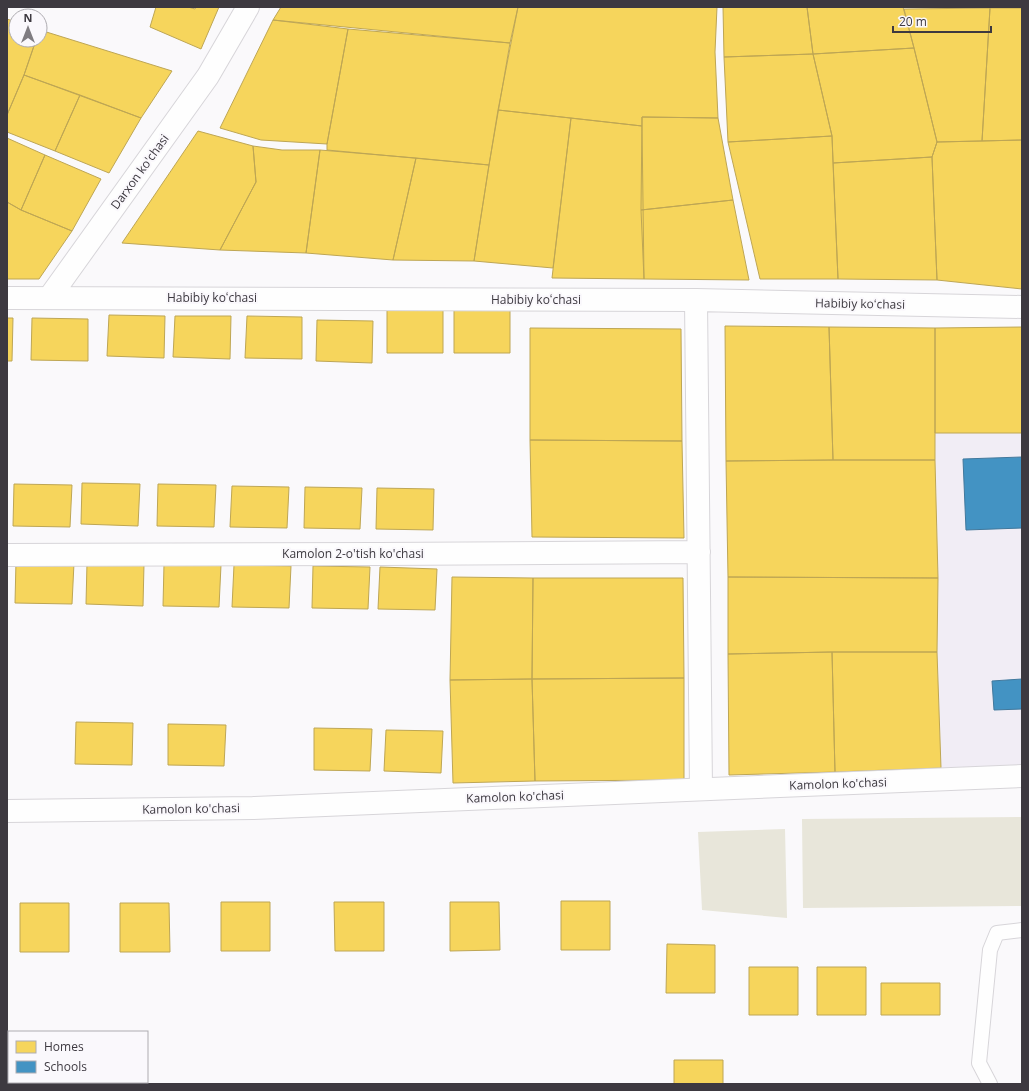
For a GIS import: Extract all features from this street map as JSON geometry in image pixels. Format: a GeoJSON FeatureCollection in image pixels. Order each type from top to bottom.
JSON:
{"type":"FeatureCollection","features":[{"type":"Feature","properties":{"kind":"street","name":"Darxon ko'chasi"},"geometry":{"type":"LineString","coordinates":[[50,298],[208,76],[248,7]]}},
{"type":"Feature","properties":{"kind":"street"},"geometry":{"type":"LineString","coordinates":[[7,298],[50,298]]}},
{"type":"Feature","properties":{"kind":"street","name":"Habibiy koʻchasi"},"geometry":{"type":"LineString","coordinates":[[50,298],[696,300],[1022,306]]}},
{"type":"Feature","properties":{"kind":"street"},"geometry":{"type":"LineString","coordinates":[[696,300],[701,789]]}},
{"type":"Feature","properties":{"kind":"street","name":"Kamolon 2-o'tish ko'chasi"},"geometry":{"type":"LineString","coordinates":[[7,555],[698,552]]}},
{"type":"Feature","properties":{"kind":"street","name":"Kamolon ko'chasi"},"geometry":{"type":"LineString","coordinates":[[7,811],[253,808],[1022,776]]}},
{"type":"Feature","properties":{"kind":"lane"},"geometry":{"type":"LineString","coordinates":[[990,1084],[978,1063],[990,950],[997,933],[1022,930]]}},
{"type":"Feature","properties":{"kind":"shaded area"},"geometry":{"type":"Polygon","coordinates":[[[935,433],[1022,433],[1022,767],[941,768],[937,652],[938,578],[935,433]]]}},
{"type":"Feature","properties":{"kind":"shaded area"},"geometry":{"type":"Polygon","coordinates":[[[1022,817],[1022,906],[803,908],[802,819],[1022,817]]]}},
{"type":"Feature","properties":{"kind":"shaded area"},"geometry":{"type":"Polygon","coordinates":[[[785,829],[787,918],[702,910],[698,832],[785,829]]]}},
{"type":"Feature","properties":{"kind":"building: Homes"},"geometry":{"type":"Polygon","coordinates":[[[156,7],[188,7],[195,9],[196,7],[219,7],[201,49],[150,27],[156,7]]]}},
{"type":"Feature","properties":{"kind":"building: Homes"},"geometry":{"type":"Polygon","coordinates":[[[281,7],[518,7],[510,43],[273,20],[281,7]]]}},
{"type":"Feature","properties":{"kind":"building: Homes"},"geometry":{"type":"Polygon","coordinates":[[[518,7],[717,7],[715,52],[718,118],[642,117],[642,126],[498,110],[518,7]]]}},
{"type":"Feature","properties":{"kind":"building: Homes"},"geometry":{"type":"Polygon","coordinates":[[[723,7],[807,7],[813,54],[724,57],[723,7]]]}},
{"type":"Feature","properties":{"kind":"building: Homes"},"geometry":{"type":"Polygon","coordinates":[[[807,7],[903,7],[914,48],[813,54],[807,7]]]}},
{"type":"Feature","properties":{"kind":"building: Homes"},"geometry":{"type":"Polygon","coordinates":[[[990,8],[1022,8],[1022,140],[982,141],[990,8]]]}},
{"type":"Feature","properties":{"kind":"building: Homes"},"geometry":{"type":"Polygon","coordinates":[[[990,8],[982,141],[937,142],[904,9],[990,8]]]}},
{"type":"Feature","properties":{"kind":"building: Homes"},"geometry":{"type":"Polygon","coordinates":[[[7,19],[8,48],[33,48],[24,75],[7,115],[7,19]]]}},
{"type":"Feature","properties":{"kind":"building: Homes"},"geometry":{"type":"Polygon","coordinates":[[[273,20],[348,29],[327,144],[261,140],[220,128],[273,20]]]}},
{"type":"Feature","properties":{"kind":"building: Homes"},"geometry":{"type":"Polygon","coordinates":[[[348,29],[510,43],[489,165],[327,150],[348,29]]]}},
{"type":"Feature","properties":{"kind":"building: Homes"},"geometry":{"type":"Polygon","coordinates":[[[48,32],[172,71],[141,118],[24,75],[33,48],[48,48],[48,32]]]}},
{"type":"Feature","properties":{"kind":"building: Homes"},"geometry":{"type":"Polygon","coordinates":[[[914,48],[937,142],[932,157],[833,163],[832,136],[813,54],[914,48]]]}},
{"type":"Feature","properties":{"kind":"building: Homes"},"geometry":{"type":"Polygon","coordinates":[[[813,54],[832,136],[728,142],[724,57],[813,54]]]}},
{"type":"Feature","properties":{"kind":"building: Homes"},"geometry":{"type":"Polygon","coordinates":[[[24,75],[80,95],[55,151],[7,132],[7,115],[24,75]]]}},
{"type":"Feature","properties":{"kind":"building: Homes"},"geometry":{"type":"Polygon","coordinates":[[[80,95],[141,118],[109,173],[55,151],[80,95]]]}},
{"type":"Feature","properties":{"kind":"building: Homes"},"geometry":{"type":"Polygon","coordinates":[[[498,110],[571,118],[553,268],[474,261],[498,110]]]}},
{"type":"Feature","properties":{"kind":"building: Homes"},"geometry":{"type":"Polygon","coordinates":[[[642,117],[718,118],[733,200],[641,210],[642,117]]]}},
{"type":"Feature","properties":{"kind":"building: Homes"},"geometry":{"type":"Polygon","coordinates":[[[571,118],[642,126],[644,279],[552,278],[571,118]]]}},
{"type":"Feature","properties":{"kind":"building: Homes"},"geometry":{"type":"Polygon","coordinates":[[[198,131],[253,146],[256,182],[220,250],[122,243],[198,131]]]}},
{"type":"Feature","properties":{"kind":"building: Homes"},"geometry":{"type":"Polygon","coordinates":[[[832,136],[838,279],[760,279],[728,142],[832,136]]]}},
{"type":"Feature","properties":{"kind":"building: Homes"},"geometry":{"type":"Polygon","coordinates":[[[7,138],[45,155],[21,210],[7,202],[7,138]]]}},
{"type":"Feature","properties":{"kind":"building: Homes"},"geometry":{"type":"Polygon","coordinates":[[[1022,140],[1022,289],[937,280],[932,157],[937,142],[1022,140]]]}},
{"type":"Feature","properties":{"kind":"building: Homes"},"geometry":{"type":"Polygon","coordinates":[[[253,146],[282,150],[320,150],[306,253],[220,250],[256,182],[253,146]]]}},
{"type":"Feature","properties":{"kind":"building: Homes"},"geometry":{"type":"Polygon","coordinates":[[[320,150],[416,158],[393,260],[306,253],[320,150]]]}},
{"type":"Feature","properties":{"kind":"building: Homes"},"geometry":{"type":"Polygon","coordinates":[[[45,155],[101,179],[72,231],[21,210],[45,155]]]}},
{"type":"Feature","properties":{"kind":"building: Homes"},"geometry":{"type":"Polygon","coordinates":[[[932,157],[937,280],[838,279],[833,163],[932,157]]]}},
{"type":"Feature","properties":{"kind":"building: Homes"},"geometry":{"type":"Polygon","coordinates":[[[416,158],[489,165],[474,261],[393,260],[416,158]]]}},
{"type":"Feature","properties":{"kind":"building: Homes"},"geometry":{"type":"Polygon","coordinates":[[[733,200],[749,280],[644,279],[641,210],[733,200]]]}},
{"type":"Feature","properties":{"kind":"building: Homes"},"geometry":{"type":"Polygon","coordinates":[[[7,202],[21,210],[72,231],[39,279],[7,279],[7,202]]]}},
{"type":"Feature","properties":{"kind":"building: Homes"},"geometry":{"type":"Polygon","coordinates":[[[387,310],[443,310],[443,353],[387,353],[387,310]]]}},
{"type":"Feature","properties":{"kind":"building: Homes"},"geometry":{"type":"Polygon","coordinates":[[[454,310],[510,310],[510,353],[454,353],[454,310]]]}},
{"type":"Feature","properties":{"kind":"building: Homes"},"geometry":{"type":"Polygon","coordinates":[[[109,315],[165,316],[164,358],[107,356],[109,315]]]}},
{"type":"Feature","properties":{"kind":"building: Homes"},"geometry":{"type":"Polygon","coordinates":[[[175,316],[231,316],[230,359],[173,357],[175,316]]]}},
{"type":"Feature","properties":{"kind":"building: Homes"},"geometry":{"type":"Polygon","coordinates":[[[247,316],[302,317],[302,359],[245,358],[247,316]]]}},
{"type":"Feature","properties":{"kind":"building: Homes"},"geometry":{"type":"Polygon","coordinates":[[[7,318],[13,318],[12,361],[7,361],[7,318]]]}},
{"type":"Feature","properties":{"kind":"building: Homes"},"geometry":{"type":"Polygon","coordinates":[[[32,318],[88,319],[88,361],[31,360],[32,318]]]}},
{"type":"Feature","properties":{"kind":"building: Homes"},"geometry":{"type":"Polygon","coordinates":[[[317,320],[373,321],[372,363],[316,361],[317,320]]]}},
{"type":"Feature","properties":{"kind":"building: Homes"},"geometry":{"type":"Polygon","coordinates":[[[725,326],[829,327],[833,460],[726,461],[725,326]]]}},
{"type":"Feature","properties":{"kind":"building: Homes"},"geometry":{"type":"Polygon","coordinates":[[[829,327],[935,328],[935,460],[833,460],[829,327]]]}},
{"type":"Feature","properties":{"kind":"building: Homes"},"geometry":{"type":"Polygon","coordinates":[[[1022,327],[1022,433],[935,433],[935,328],[1022,327]]]}},
{"type":"Feature","properties":{"kind":"building: Homes"},"geometry":{"type":"Polygon","coordinates":[[[530,328],[681,329],[682,441],[530,440],[530,328]]]}},
{"type":"Feature","properties":{"kind":"building: Homes"},"geometry":{"type":"Polygon","coordinates":[[[530,440],[682,441],[684,538],[532,537],[530,440]]]}},
{"type":"Feature","properties":{"kind":"building: Homes"},"geometry":{"type":"Polygon","coordinates":[[[935,460],[938,578],[728,577],[726,461],[935,460]]]}},
{"type":"Feature","properties":{"kind":"building: Homes"},"geometry":{"type":"Polygon","coordinates":[[[82,483],[140,484],[138,526],[81,524],[82,483]]]}},
{"type":"Feature","properties":{"kind":"building: Homes"},"geometry":{"type":"Polygon","coordinates":[[[14,484],[72,485],[70,527],[13,526],[14,484]]]}},
{"type":"Feature","properties":{"kind":"building: Homes"},"geometry":{"type":"Polygon","coordinates":[[[158,484],[216,485],[214,527],[157,526],[158,484]]]}},
{"type":"Feature","properties":{"kind":"building: Homes"},"geometry":{"type":"Polygon","coordinates":[[[232,486],[289,487],[287,528],[230,527],[232,486]]]}},
{"type":"Feature","properties":{"kind":"building: Homes"},"geometry":{"type":"Polygon","coordinates":[[[305,487],[362,488],[360,529],[304,528],[305,487]]]}},
{"type":"Feature","properties":{"kind":"building: Homes"},"geometry":{"type":"Polygon","coordinates":[[[377,488],[434,489],[433,530],[376,529],[377,488]]]}},
{"type":"Feature","properties":{"kind":"building: Homes"},"geometry":{"type":"Polygon","coordinates":[[[16,561],[74,563],[72,604],[15,603],[16,561]]]}},
{"type":"Feature","properties":{"kind":"building: Homes"},"geometry":{"type":"Polygon","coordinates":[[[87,563],[144,564],[143,606],[86,604],[87,563]]]}},
{"type":"Feature","properties":{"kind":"building: Homes"},"geometry":{"type":"Polygon","coordinates":[[[164,564],[221,565],[219,607],[163,606],[164,564]]]}},
{"type":"Feature","properties":{"kind":"building: Homes"},"geometry":{"type":"Polygon","coordinates":[[[234,565],[291,566],[289,608],[232,607],[234,565]]]}},
{"type":"Feature","properties":{"kind":"building: Homes"},"geometry":{"type":"Polygon","coordinates":[[[313,566],[370,567],[368,609],[312,608],[313,566]]]}},
{"type":"Feature","properties":{"kind":"building: Homes"},"geometry":{"type":"Polygon","coordinates":[[[380,567],[437,569],[435,610],[378,609],[380,567]]]}},
{"type":"Feature","properties":{"kind":"building: Homes"},"geometry":{"type":"Polygon","coordinates":[[[452,577],[533,578],[532,679],[450,680],[452,577]]]}},
{"type":"Feature","properties":{"kind":"building: Homes"},"geometry":{"type":"Polygon","coordinates":[[[728,577],[938,578],[937,652],[728,654],[728,577]]]}},
{"type":"Feature","properties":{"kind":"building: Homes"},"geometry":{"type":"Polygon","coordinates":[[[533,578],[683,578],[684,678],[532,679],[533,578]]]}},
{"type":"Feature","properties":{"kind":"building: Homes"},"geometry":{"type":"Polygon","coordinates":[[[832,652],[835,772],[729,775],[728,654],[832,652]]]}},
{"type":"Feature","properties":{"kind":"building: Homes"},"geometry":{"type":"Polygon","coordinates":[[[832,652],[937,652],[941,768],[835,772],[832,652]]]}},
{"type":"Feature","properties":{"kind":"building: Homes"},"geometry":{"type":"Polygon","coordinates":[[[684,678],[684,780],[535,781],[532,679],[684,678]]]}},
{"type":"Feature","properties":{"kind":"building: Homes"},"geometry":{"type":"Polygon","coordinates":[[[532,679],[535,781],[453,783],[450,680],[532,679]]]}},
{"type":"Feature","properties":{"kind":"building: Homes"},"geometry":{"type":"Polygon","coordinates":[[[76,722],[133,723],[132,765],[75,764],[76,722]]]}},
{"type":"Feature","properties":{"kind":"building: Homes"},"geometry":{"type":"Polygon","coordinates":[[[168,724],[226,725],[224,766],[168,765],[168,724]]]}},
{"type":"Feature","properties":{"kind":"building: Homes"},"geometry":{"type":"Polygon","coordinates":[[[314,728],[372,729],[370,771],[314,770],[314,728]]]}},
{"type":"Feature","properties":{"kind":"building: Homes"},"geometry":{"type":"Polygon","coordinates":[[[386,730],[443,731],[441,773],[384,771],[386,730]]]}},
{"type":"Feature","properties":{"kind":"building: Homes"},"geometry":{"type":"Polygon","coordinates":[[[561,901],[610,901],[610,950],[561,950],[561,901]]]}},
{"type":"Feature","properties":{"kind":"building: Homes"},"geometry":{"type":"Polygon","coordinates":[[[221,902],[270,902],[270,951],[221,951],[221,902]]]}},
{"type":"Feature","properties":{"kind":"building: Homes"},"geometry":{"type":"Polygon","coordinates":[[[334,902],[384,902],[384,951],[335,951],[334,902]]]}},
{"type":"Feature","properties":{"kind":"building: Homes"},"geometry":{"type":"Polygon","coordinates":[[[450,902],[499,902],[500,950],[450,951],[450,902]]]}},
{"type":"Feature","properties":{"kind":"building: Homes"},"geometry":{"type":"Polygon","coordinates":[[[20,903],[69,903],[69,952],[20,952],[20,903]]]}},
{"type":"Feature","properties":{"kind":"building: Homes"},"geometry":{"type":"Polygon","coordinates":[[[120,903],[169,903],[170,952],[120,952],[120,903]]]}},
{"type":"Feature","properties":{"kind":"building: Homes"},"geometry":{"type":"Polygon","coordinates":[[[667,944],[715,945],[715,993],[666,993],[667,944]]]}},
{"type":"Feature","properties":{"kind":"building: Homes"},"geometry":{"type":"Polygon","coordinates":[[[749,967],[798,967],[798,1015],[749,1015],[749,967]]]}},
{"type":"Feature","properties":{"kind":"building: Homes"},"geometry":{"type":"Polygon","coordinates":[[[817,967],[866,967],[866,1015],[817,1015],[817,967]]]}},
{"type":"Feature","properties":{"kind":"building: Homes"},"geometry":{"type":"Polygon","coordinates":[[[881,983],[940,983],[940,1015],[881,1015],[881,983]]]}},
{"type":"Feature","properties":{"kind":"building: Homes"},"geometry":{"type":"Polygon","coordinates":[[[674,1060],[723,1060],[723,1084],[674,1084],[674,1060]]]}},
{"type":"Feature","properties":{"kind":"building: Schools"},"geometry":{"type":"Polygon","coordinates":[[[1022,457],[1022,528],[966,530],[963,459],[1022,457]]]}},
{"type":"Feature","properties":{"kind":"building: Schools"},"geometry":{"type":"Polygon","coordinates":[[[1022,679],[1022,709],[994,710],[992,681],[1022,679]]]}}]}
